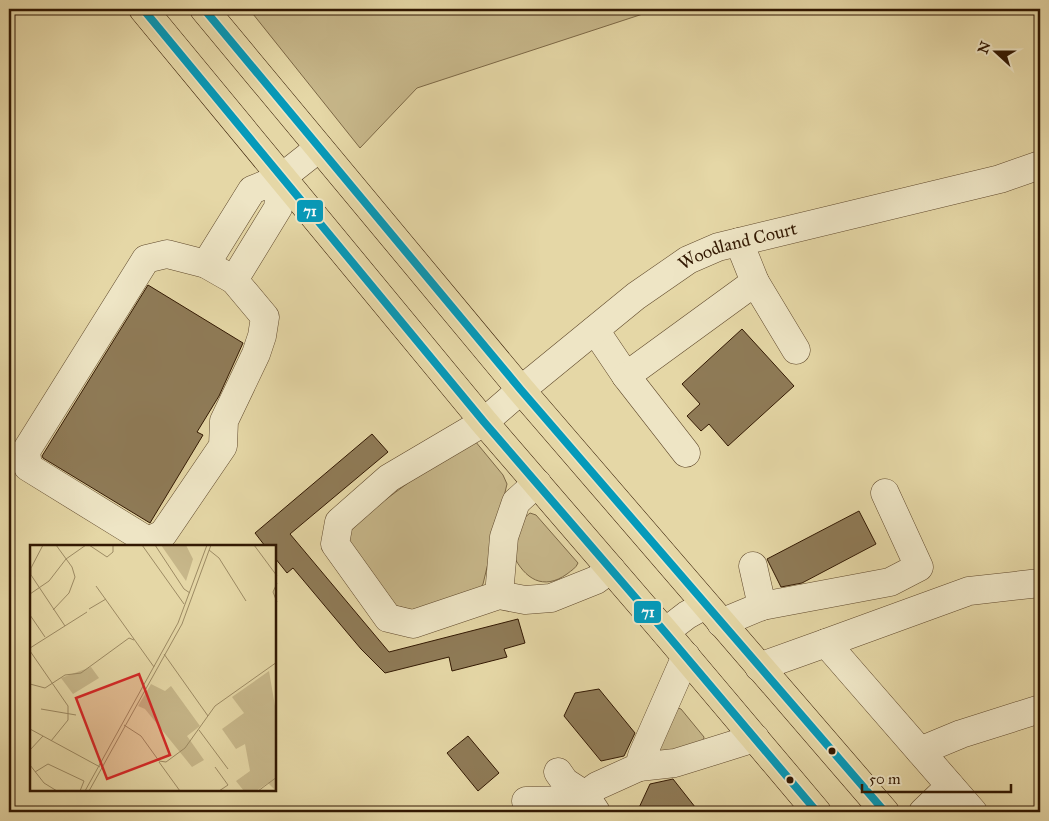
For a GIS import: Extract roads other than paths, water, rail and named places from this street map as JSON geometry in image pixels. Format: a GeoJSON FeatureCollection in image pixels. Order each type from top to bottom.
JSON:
{"type":"FeatureCollection","features":[{"type":"Feature","properties":{"kind":"main road"},"geometry":{"type":"LineString","coordinates":[[143,9],[484,422],[818,812]]}},
{"type":"Feature","properties":{"kind":"main road"},"geometry":{"type":"LineString","coordinates":[[204,9],[521,390],[885,812]]}},
{"type":"Feature","properties":{"kind":"street"},"geometry":{"type":"LineString","coordinates":[[206,264],[252,190],[281,178],[319,148]]}},
{"type":"Feature","properties":{"kind":"street","name":"Woodland Court"},"geometry":{"type":"LineString","coordinates":[[499,595],[413,624],[388,618],[335,544],[339,522],[389,478],[484,422],[636,296],[688,260],[718,246],[1000,179],[1040,165]]}},
{"type":"Feature","properties":{"kind":"street"},"geometry":{"type":"LineString","coordinates":[[234,280],[278,208],[281,178]]}},
{"type":"Feature","properties":{"kind":"street"},"geometry":{"type":"LineString","coordinates":[[739,242],[755,282],[796,350]]}},
{"type":"Feature","properties":{"kind":"street"},"geometry":{"type":"LineString","coordinates":[[167,254],[206,264],[234,280],[265,317],[262,336],[224,421],[222,446],[164,534],[148,541],[28,467],[26,451],[146,259],[167,254]]}},
{"type":"Feature","properties":{"kind":"street"},"geometry":{"type":"LineString","coordinates":[[626,376],[755,282]]}},
{"type":"Feature","properties":{"kind":"street"},"geometry":{"type":"LineString","coordinates":[[595,330],[626,376],[686,453]]}},
{"type":"Feature","properties":{"kind":"street"},"geometry":{"type":"LineString","coordinates":[[537,484],[516,502],[507,528],[499,574],[499,595],[525,600],[550,598],[596,580],[611,570]]}},
{"type":"Feature","properties":{"kind":"street"},"geometry":{"type":"LineString","coordinates":[[665,632],[687,615],[713,614],[890,582],[919,566],[885,494]]}},
{"type":"Feature","properties":{"kind":"street"},"geometry":{"type":"LineString","coordinates":[[753,566],[762,606]]}},
{"type":"Feature","properties":{"kind":"street"},"geometry":{"type":"LineString","coordinates":[[759,667],[969,591],[1040,583]]}},
{"type":"Feature","properties":{"kind":"street"},"geometry":{"type":"LineString","coordinates":[[826,642],[973,812]]}},
{"type":"Feature","properties":{"kind":"street"},"geometry":{"type":"LineString","coordinates":[[639,767],[642,756],[686,656]]}},
{"type":"Feature","properties":{"kind":"street"},"geometry":{"type":"LineString","coordinates":[[920,751],[961,734],[1040,709]]}},
{"type":"Feature","properties":{"kind":"street"},"geometry":{"type":"LineString","coordinates":[[591,804],[596,786],[639,767],[675,763],[755,738]]}},
{"type":"Feature","properties":{"kind":"street"},"geometry":{"type":"LineString","coordinates":[[558,772],[565,782],[591,804]]}},
{"type":"Feature","properties":{"kind":"street"},"geometry":{"type":"LineString","coordinates":[[922,812],[950,786]]}},
{"type":"Feature","properties":{"kind":"street"},"geometry":{"type":"LineString","coordinates":[[526,801],[578,800],[591,804]]}}]}
